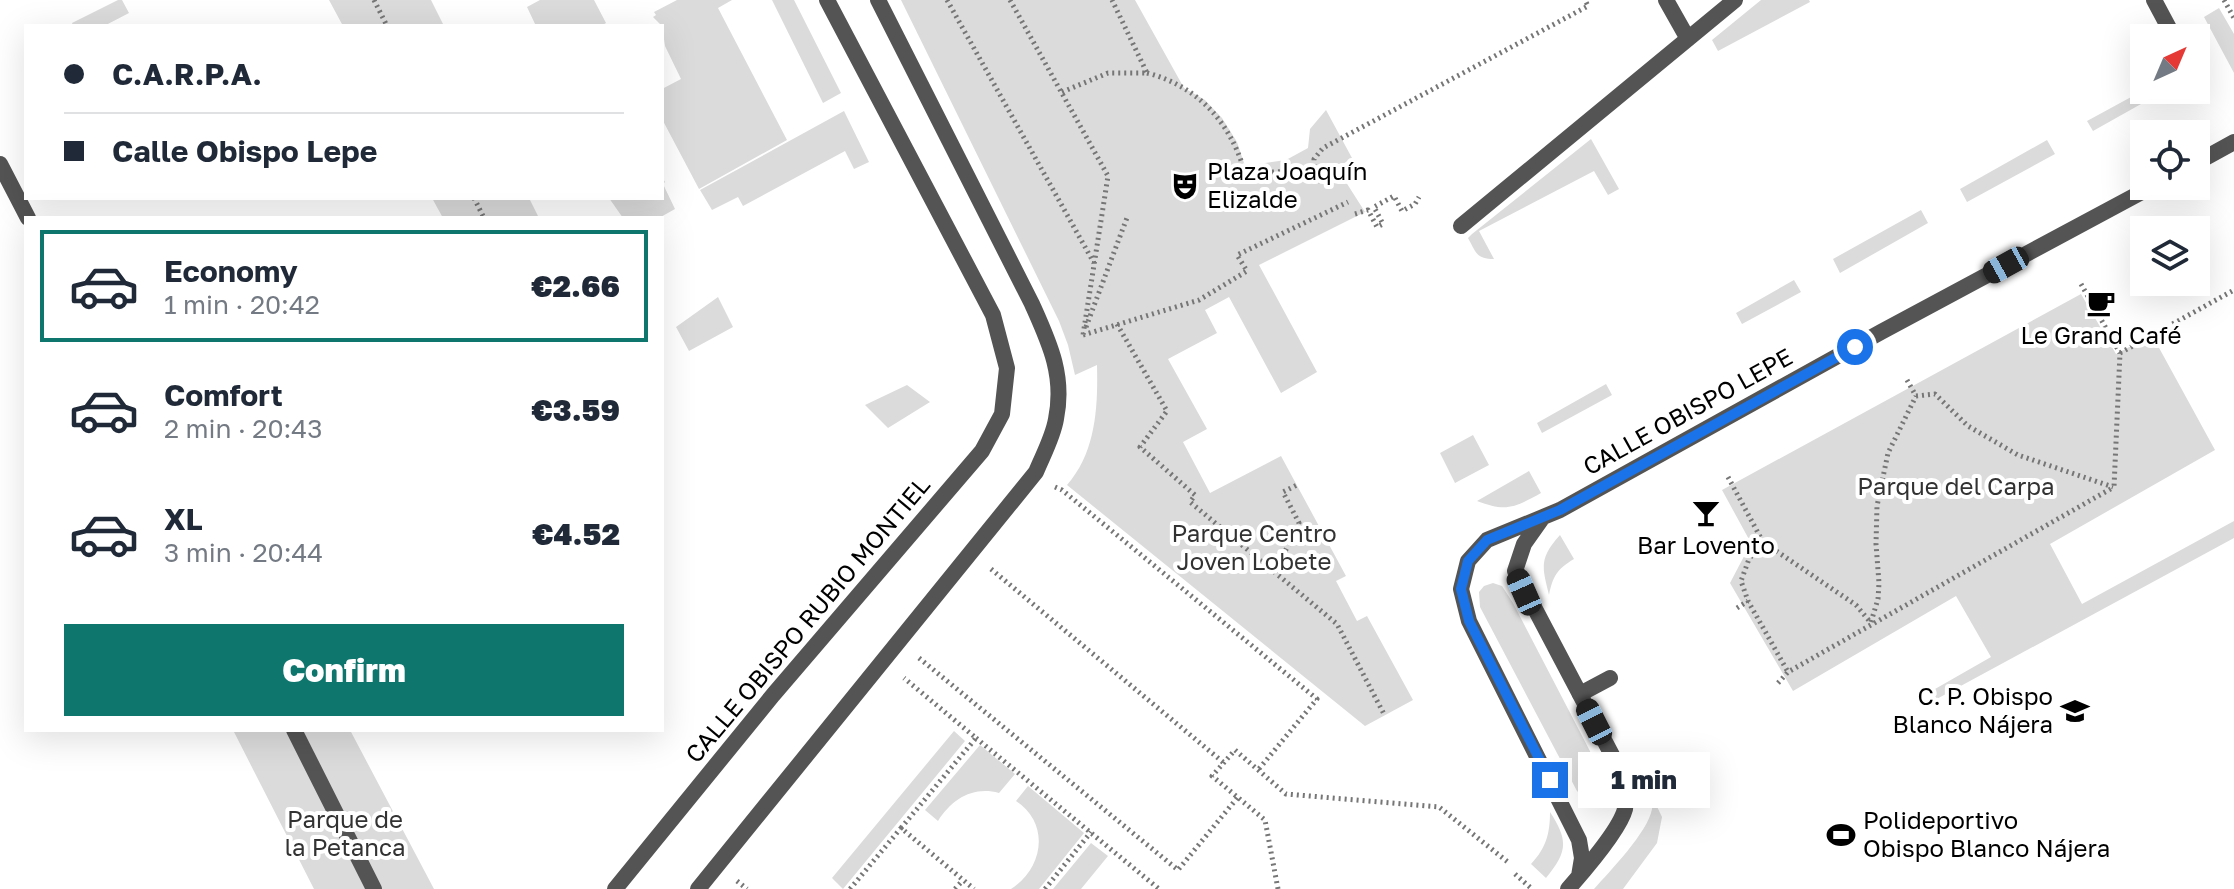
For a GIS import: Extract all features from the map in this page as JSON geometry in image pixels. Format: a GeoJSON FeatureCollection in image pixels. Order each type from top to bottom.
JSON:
{"type":"FeatureCollection","features":[{"type":"Feature","properties":{"kind":"street","name":"CALLE OBISPO RUBIO MONTIEL"},"geometry":{"type":"LineString","coordinates":[[615,889],[773,695],[982,451],[1002,414],[1007,368],[993,315],[827,0]]}},
{"type":"Feature","properties":{"kind":"street"},"geometry":{"type":"LineString","coordinates":[[698,889],[1036,472],[1056,420],[1059,382],[1049,343],[878,0]]}},
{"type":"Feature","properties":{"kind":"street"},"geometry":{"type":"LineString","coordinates":[[1666,0],[1688,39]]}},
{"type":"Feature","properties":{"kind":"street"},"geometry":{"type":"LineString","coordinates":[[1461,226],[1735,0]]}},
{"type":"Feature","properties":{"kind":"street"},"geometry":{"type":"LineString","coordinates":[[2154,0],[2167,24]]}},
{"type":"Feature","properties":{"kind":"street"},"geometry":{"type":"LineString","coordinates":[[2210,155],[2234,142]]}},
{"type":"Feature","properties":{"kind":"street"},"geometry":{"type":"LineString","coordinates":[[0,164],[27,216]]}},
{"type":"Feature","properties":{"kind":"street","name":"CALLE OBISPO LEPE"},"geometry":{"type":"LineString","coordinates":[[1574,882],[1582,858],[1579,840],[1469,621],[1461,589],[1468,561],[1487,540],[1542,519],[2130,199]]}},
{"type":"Feature","properties":{"kind":"street","name":"CALLE OBISPO LEPE"},"geometry":{"type":"LineString","coordinates":[[1542,519],[1524,544],[1515,571],[1623,776],[1626,796],[1624,812],[1574,882]]}},
{"type":"Feature","properties":{"kind":"street"},"geometry":{"type":"LineString","coordinates":[[1580,694],[1610,678]]}},
{"type":"Feature","properties":{"kind":"street"},"geometry":{"type":"LineString","coordinates":[[295,732],[374,889]]}},
{"type":"Feature","properties":{"kind":"path"},"geometry":{"type":"LineString","coordinates":[[374,0],[386,24]]}},
{"type":"Feature","properties":{"kind":"path"},"geometry":{"type":"LineString","coordinates":[[947,0],[1094,263]]}},
{"type":"Feature","properties":{"kind":"path"},"geometry":{"type":"LineString","coordinates":[[1010,0],[1108,176],[1083,335]]}},
{"type":"Feature","properties":{"kind":"path"},"geometry":{"type":"LineString","coordinates":[[1112,0],[1147,73]]}},
{"type":"Feature","properties":{"kind":"path"},"geometry":{"type":"LineString","coordinates":[[1321,182],[1314,172],[1314,159],[1323,148],[1588,6],[1585,0]]}},
{"type":"Feature","properties":{"kind":"path"},"geometry":{"type":"LineString","coordinates":[[2224,0],[2234,18]]}},
{"type":"Feature","properties":{"kind":"path"},"geometry":{"type":"LineString","coordinates":[[1062,92],[1108,73],[1147,73],[1169,79],[1190,91],[1225,126],[1245,173],[1314,172]]}},
{"type":"Feature","properties":{"kind":"path"},"geometry":{"type":"LineString","coordinates":[[1355,214],[1368,210],[1377,227],[1383,224],[1374,207],[1394,196],[1402,211],[1415,204],[1419,197]]}},
{"type":"Feature","properties":{"kind":"path"},"geometry":{"type":"LineString","coordinates":[[1083,335],[1199,300],[1247,271],[1237,255],[1348,202]]}},
{"type":"Feature","properties":{"kind":"path"},"geometry":{"type":"LineString","coordinates":[[1083,335],[1128,215]]}},
{"type":"Feature","properties":{"kind":"path"},"geometry":{"type":"LineString","coordinates":[[2081,284],[2120,353],[2114,487]]}},
{"type":"Feature","properties":{"kind":"path"},"geometry":{"type":"LineString","coordinates":[[2120,353],[2234,290]]}},
{"type":"Feature","properties":{"kind":"path"},"geometry":{"type":"LineString","coordinates":[[1117,324],[1167,411],[1140,447],[1195,495],[1190,502],[1337,624],[1385,716]]}},
{"type":"Feature","properties":{"kind":"path"},"geometry":{"type":"LineString","coordinates":[[1907,380],[1916,396]]}},
{"type":"Feature","properties":{"kind":"path"},"geometry":{"type":"LineString","coordinates":[[1916,396],[1935,394],[1968,426],[2018,455],[2114,487]]}},
{"type":"Feature","properties":{"kind":"path"},"geometry":{"type":"LineString","coordinates":[[1871,623],[1878,599],[1877,506],[1888,453],[1916,396]]}},
{"type":"Feature","properties":{"kind":"path"},"geometry":{"type":"LineString","coordinates":[[1728,477],[1763,542],[1856,605],[1871,623]]}},
{"type":"Feature","properties":{"kind":"path"},"geometry":{"type":"LineString","coordinates":[[1275,572],[1299,523],[1283,492],[1297,485]]}},
{"type":"Feature","properties":{"kind":"path"},"geometry":{"type":"LineString","coordinates":[[1054,487],[1074,500],[1317,699],[1258,770]]}},
{"type":"Feature","properties":{"kind":"path"},"geometry":{"type":"LineString","coordinates":[[1778,683],[1788,672],[1871,623],[2114,487]]}},
{"type":"Feature","properties":{"kind":"path"},"geometry":{"type":"LineString","coordinates":[[1763,542],[1749,559],[1741,581],[1748,601],[1788,672]]}},
{"type":"Feature","properties":{"kind":"path"},"geometry":{"type":"LineString","coordinates":[[988,567],[1224,763]]}},
{"type":"Feature","properties":{"kind":"path"},"geometry":{"type":"LineString","coordinates":[[1737,608],[1748,601]]}},
{"type":"Feature","properties":{"kind":"path"},"geometry":{"type":"LineString","coordinates":[[915,655],[1178,870],[1238,797]]}},
{"type":"Feature","properties":{"kind":"path"},"geometry":{"type":"LineString","coordinates":[[904,677],[1159,889]]}},
{"type":"Feature","properties":{"kind":"path"},"geometry":{"type":"LineString","coordinates":[[850,889],[976,738]]}},
{"type":"Feature","properties":{"kind":"path"},"geometry":{"type":"LineString","coordinates":[[1278,889],[1265,820],[1212,776],[1235,750],[1286,794],[1439,807],[1509,863]]}},
{"type":"Feature","properties":{"kind":"path"},"geometry":{"type":"LineString","coordinates":[[901,828],[974,889]]}},
{"type":"Feature","properties":{"kind":"path"},"geometry":{"type":"LineString","coordinates":[[1045,889],[1091,832]]}},
{"type":"Feature","properties":{"kind":"path"},"geometry":{"type":"LineString","coordinates":[[1515,874],[1532,889]]}},
{"type":"Feature","properties":{"kind":"path"},"geometry":{"type":"LineString","coordinates":[[955,889],[963,880]]}},
{"type":"Feature","properties":{"kind":"green space"},"geometry":{"type":"Polygon","coordinates":[[[118,0],[122,0],[129,13],[108,24],[72,23],[118,0]]]}},
{"type":"Feature","properties":{"kind":"green space"},"geometry":{"type":"Polygon","coordinates":[[[329,0],[431,0],[443,24],[342,24],[329,0]]]}},
{"type":"Feature","properties":{"kind":"green space"},"geometry":{"type":"Polygon","coordinates":[[[540,0],[594,0],[606,23],[535,24],[527,7],[540,0]]]}},
{"type":"Feature","properties":{"kind":"green space"},"geometry":{"type":"Polygon","coordinates":[[[677,0],[732,0],[718,8],[787,140],[699,189],[664,123],[664,88],[681,79],[665,46],[664,24],[653,17],[656,15],[654,12],[677,0]]]}},
{"type":"Feature","properties":{"kind":"green space"},"geometry":{"type":"Polygon","coordinates":[[[772,0],[794,0],[841,93],[823,103],[772,0]]]}},
{"type":"Feature","properties":{"kind":"green space","name":"Parque Centro Joven Lobete"},"geometry":{"type":"Polygon","coordinates":[[[901,0],[1135,0],[1184,88],[1205,100],[1222,118],[1237,142],[1245,166],[1286,160],[1308,148],[1310,129],[1326,110],[1352,158],[1337,168],[1365,212],[1259,265],[1317,372],[1281,393],[1229,297],[1205,310],[1217,333],[1168,359],[1207,429],[1183,442],[1210,493],[1281,456],[1346,576],[1336,581],[1357,621],[1367,616],[1413,700],[1365,726],[1067,485],[1090,444],[1096,413],[1097,365],[1075,375],[1059,321],[901,0]]]}},
{"type":"Feature","properties":{"kind":"green space"},"geometry":{"type":"Polygon","coordinates":[[[1761,0],[1810,2],[1718,51],[1712,40],[1761,0]]]}},
{"type":"Feature","properties":{"kind":"green space"},"geometry":{"type":"Polygon","coordinates":[[[2219,8],[2234,34],[2234,73],[2210,24],[2204,17],[2219,8]]]}},
{"type":"Feature","properties":{"kind":"green space"},"geometry":{"type":"Polygon","coordinates":[[[2130,98],[2130,104],[2141,104],[2093,131],[2087,121],[2130,98]]]}},
{"type":"Feature","properties":{"kind":"green space"},"geometry":{"type":"Polygon","coordinates":[[[844,111],[869,162],[854,169],[845,151],[743,206],[738,197],[712,210],[700,190],[844,111]]]}},
{"type":"Feature","properties":{"kind":"green space"},"geometry":{"type":"Polygon","coordinates":[[[1591,139],[1619,189],[1608,195],[1594,171],[1479,231],[1494,259],[1477,254],[1468,238],[1591,139]]]}},
{"type":"Feature","properties":{"kind":"green space"},"geometry":{"type":"Polygon","coordinates":[[[2047,140],[2055,154],[1967,202],[1960,189],[2047,140]]]}},
{"type":"Feature","properties":{"kind":"green space"},"geometry":{"type":"Polygon","coordinates":[[[664,186],[675,209],[663,216],[622,216],[610,200],[664,200],[664,186]]]}},
{"type":"Feature","properties":{"kind":"green space"},"geometry":{"type":"Polygon","coordinates":[[[433,200],[530,200],[538,216],[442,216],[433,200]]]}},
{"type":"Feature","properties":{"kind":"green space"},"geometry":{"type":"Polygon","coordinates":[[[1921,210],[1928,223],[1840,273],[1833,259],[1921,210]]]}},
{"type":"Feature","properties":{"kind":"green space"},"geometry":{"type":"Polygon","coordinates":[[[1794,280],[1801,292],[1742,324],[1736,313],[1794,280]]]}},
{"type":"Feature","properties":{"kind":"green space","name":"Parque del Carpa"},"geometry":{"type":"Polygon","coordinates":[[[2081,294],[2116,354],[2152,335],[2215,450],[2050,544],[2082,604],[2234,521],[2234,538],[1933,701],[1928,693],[1991,657],[1956,596],[1793,691],[1730,583],[1751,543],[1722,490],[2081,294]]]}},
{"type":"Feature","properties":{"kind":"green space"},"geometry":{"type":"Polygon","coordinates":[[[718,297],[733,327],[689,351],[676,327],[718,297]]]}},
{"type":"Feature","properties":{"kind":"green space"},"geometry":{"type":"Polygon","coordinates":[[[1606,384],[1612,395],[1542,433],[1537,423],[1606,384]]]}},
{"type":"Feature","properties":{"kind":"green space"},"geometry":{"type":"Polygon","coordinates":[[[907,385],[930,402],[888,428],[865,405],[907,385]]]}},
{"type":"Feature","properties":{"kind":"green space"},"geometry":{"type":"Polygon","coordinates":[[[1473,435],[1489,465],[1455,483],[1440,453],[1473,435]]]}},
{"type":"Feature","properties":{"kind":"green space"},"geometry":{"type":"Polygon","coordinates":[[[1529,471],[1541,493],[1510,507],[1477,501],[1529,471]]]}},
{"type":"Feature","properties":{"kind":"green space"},"geometry":{"type":"Polygon","coordinates":[[[1560,535],[1574,559],[1557,574],[1549,595],[1545,557],[1560,535]]]}},
{"type":"Feature","properties":{"kind":"green space"},"geometry":{"type":"Polygon","coordinates":[[[1493,583],[1502,586],[1513,603],[1605,780],[1595,800],[1585,798],[1577,791],[1480,607],[1479,592],[1493,583]]]}},
{"type":"Feature","properties":{"kind":"green space"},"geometry":{"type":"Polygon","coordinates":[[[954,731],[965,741],[843,889],[832,878],[954,731]]]}},
{"type":"Feature","properties":{"kind":"green space","name":"Parque de la Petanca"},"geometry":{"type":"Polygon","coordinates":[[[234,732],[351,732],[434,889],[314,889],[234,732]]]}},
{"type":"Feature","properties":{"kind":"green space"},"geometry":{"type":"Polygon","coordinates":[[[980,745],[1015,774],[999,793],[980,791],[964,796],[950,806],[938,821],[925,810],[980,745]]]}},
{"type":"Feature","properties":{"kind":"green space"},"geometry":{"type":"Polygon","coordinates":[[[1028,786],[1084,833],[1039,889],[1011,889],[1030,869],[1039,845],[1034,821],[1016,801],[1028,786]]]}},
{"type":"Feature","properties":{"kind":"green space"},"geometry":{"type":"Polygon","coordinates":[[[1649,790],[1662,817],[1657,843],[1623,889],[1594,889],[1644,829],[1652,809],[1649,790]]]}},
{"type":"Feature","properties":{"kind":"green space"},"geometry":{"type":"Polygon","coordinates":[[[1550,812],[1560,831],[1563,846],[1558,861],[1546,878],[1531,864],[1546,840],[1550,812]]]}},
{"type":"Feature","properties":{"kind":"green space"},"geometry":{"type":"Polygon","coordinates":[[[1091,843],[1108,856],[1081,889],[1053,889],[1091,843]]]}},
{"type":"Feature","properties":{"kind":"place","name":"Plaza Joaquín Elizalde"},"geometry":{"type":"Point","coordinates":[1185,186]}},
{"type":"Feature","properties":{"kind":"place","name":"Le Grand Café"},"geometry":{"type":"Point","coordinates":[2101,303]}},
{"type":"Feature","properties":{"kind":"place","name":"Bar Lovento"},"geometry":{"type":"Point","coordinates":[1706,513]}},
{"type":"Feature","properties":{"kind":"place","name":"C. P. Obispo Blanco Nájera"},"geometry":{"type":"Point","coordinates":[2075,711]}},
{"type":"Feature","properties":{"kind":"place","name":"Polideportivo Obispo Blanco Nájera"},"geometry":{"type":"Point","coordinates":[1841,835]}},
{"type":"Feature","properties":{"kind":"route"},"geometry":{"type":"LineString","coordinates":[[1550,780],[1469,621],[1461,589],[1468,561],[1487,540],[1560,510],[1855,347]]}}]}
